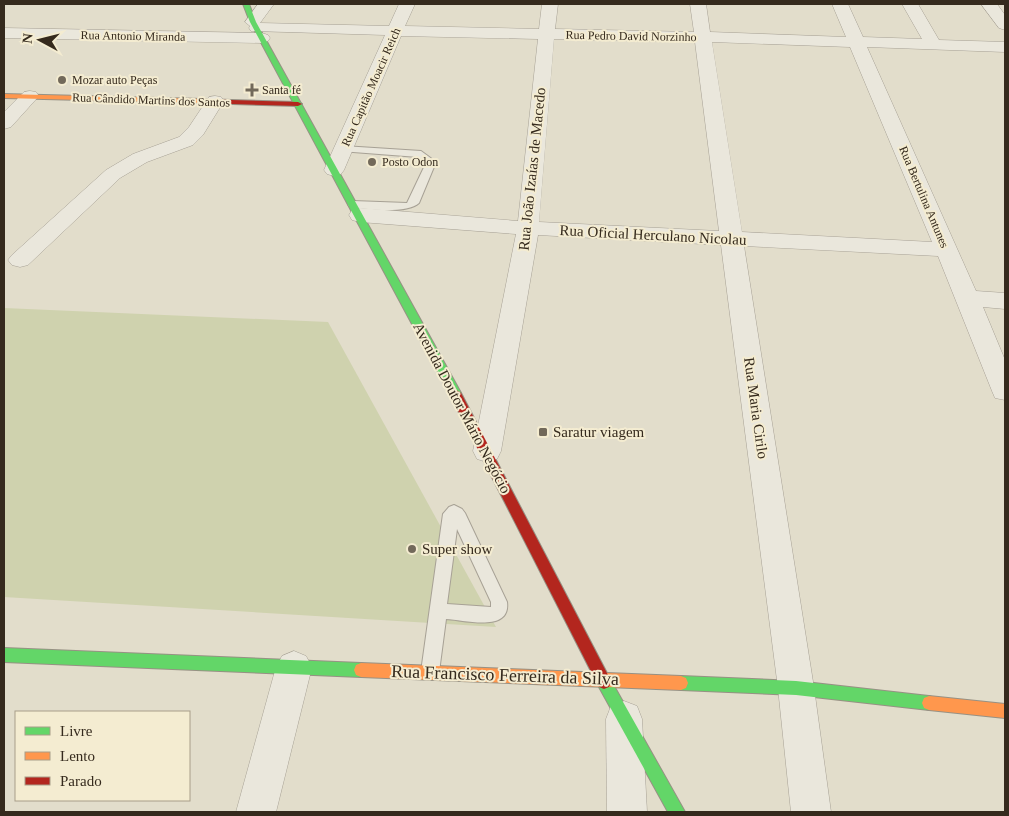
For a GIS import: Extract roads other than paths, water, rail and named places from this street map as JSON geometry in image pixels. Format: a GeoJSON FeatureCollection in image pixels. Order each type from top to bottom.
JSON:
{"type":"FeatureCollection","features":[{"type":"Feature","properties":{"kind":"main road","name":"Avenida Doutor Mário Negócio"},"geometry":{"type":"LineString","coordinates":[[246,4],[298,104],[487,451],[603,679],[677,812]]}},
{"type":"Feature","properties":{"kind":"main road","name":"Rua Cândido Martins dos Santos"},"geometry":{"type":"LineString","coordinates":[[4,96],[298,104]]}},
{"type":"Feature","properties":{"kind":"main road","name":"Rua Francisco Ferreira da Silva"},"geometry":{"type":"LineString","coordinates":[[4,655],[796,688],[1005,710]]}},
{"type":"Feature","properties":{"kind":"street"},"geometry":{"type":"LineString","coordinates":[[258,29],[266,4]]}},
{"type":"Feature","properties":{"kind":"street","name":"Rua Capitão Moacir Reich"},"geometry":{"type":"LineString","coordinates":[[334,170],[407,4]]}},
{"type":"Feature","properties":{"kind":"street","name":"Rua João Izaías de Macedo"},"geometry":{"type":"LineString","coordinates":[[487,451],[528,228],[550,4]]}},
{"type":"Feature","properties":{"kind":"street","name":"Rua Maria Cirilo"},"geometry":{"type":"LineString","coordinates":[[698,4],[796,688],[811,812]]}},
{"type":"Feature","properties":{"kind":"street","name":"Rua Bertulina Antunes"},"geometry":{"type":"LineString","coordinates":[[840,4],[947,250],[1005,392]]}},
{"type":"Feature","properties":{"kind":"street"},"geometry":{"type":"LineString","coordinates":[[910,4],[934,45]]}},
{"type":"Feature","properties":{"kind":"street"},"geometry":{"type":"LineString","coordinates":[[989,4],[1005,25]]}},
{"type":"Feature","properties":{"kind":"street","name":"Rua Pedro David Norzinho"},"geometry":{"type":"LineString","coordinates":[[258,29],[702,37],[1005,47]]}},
{"type":"Feature","properties":{"kind":"street","name":"Rua Antonio Miranda"},"geometry":{"type":"LineString","coordinates":[[4,33],[258,29]]}},
{"type":"Feature","properties":{"kind":"street"},"geometry":{"type":"LineString","coordinates":[[4,123],[30,96]]}},
{"type":"Feature","properties":{"kind":"street"},"geometry":{"type":"LineString","coordinates":[[20,260],[113,174],[140,158],[186,141],[196,131],[215,101]]}},
{"type":"Feature","properties":{"kind":"street","name":"Rua Oficial Herculano Nicolau"},"geometry":{"type":"LineString","coordinates":[[357,210],[528,228],[947,250]]}},
{"type":"Feature","properties":{"kind":"street"},"geometry":{"type":"LineString","coordinates":[[966,298],[1005,301]]}},
{"type":"Feature","properties":{"kind":"street"},"geometry":{"type":"LineString","coordinates":[[256,812],[294,667]]}},
{"type":"Feature","properties":{"kind":"street"},"geometry":{"type":"LineString","coordinates":[[624,714],[627,812]]}},
{"type":"Feature","properties":{"kind":"lane"},"geometry":{"type":"LineString","coordinates":[[343,149],[421,154],[431,162],[415,201],[411,205],[357,210]]}},
{"type":"Feature","properties":{"kind":"lane"},"geometry":{"type":"LineString","coordinates":[[430,672],[438,611],[451,514],[453,511],[457,513],[499,602],[500,611],[494,615],[438,611]]}},
{"type":"Feature","properties":{"kind":"place","name":"Mozar auto Peças"},"geometry":{"type":"Point","coordinates":[62,80]}},
{"type":"Feature","properties":{"kind":"place","name":"Santa fé"},"geometry":{"type":"Point","coordinates":[252,90]}},
{"type":"Feature","properties":{"kind":"place","name":"Posto Odon"},"geometry":{"type":"Point","coordinates":[372,162]}},
{"type":"Feature","properties":{"kind":"place","name":"Saratur viagem"},"geometry":{"type":"Point","coordinates":[543,432]}},
{"type":"Feature","properties":{"kind":"place","name":"Super show"},"geometry":{"type":"Point","coordinates":[412,549]}}]}
